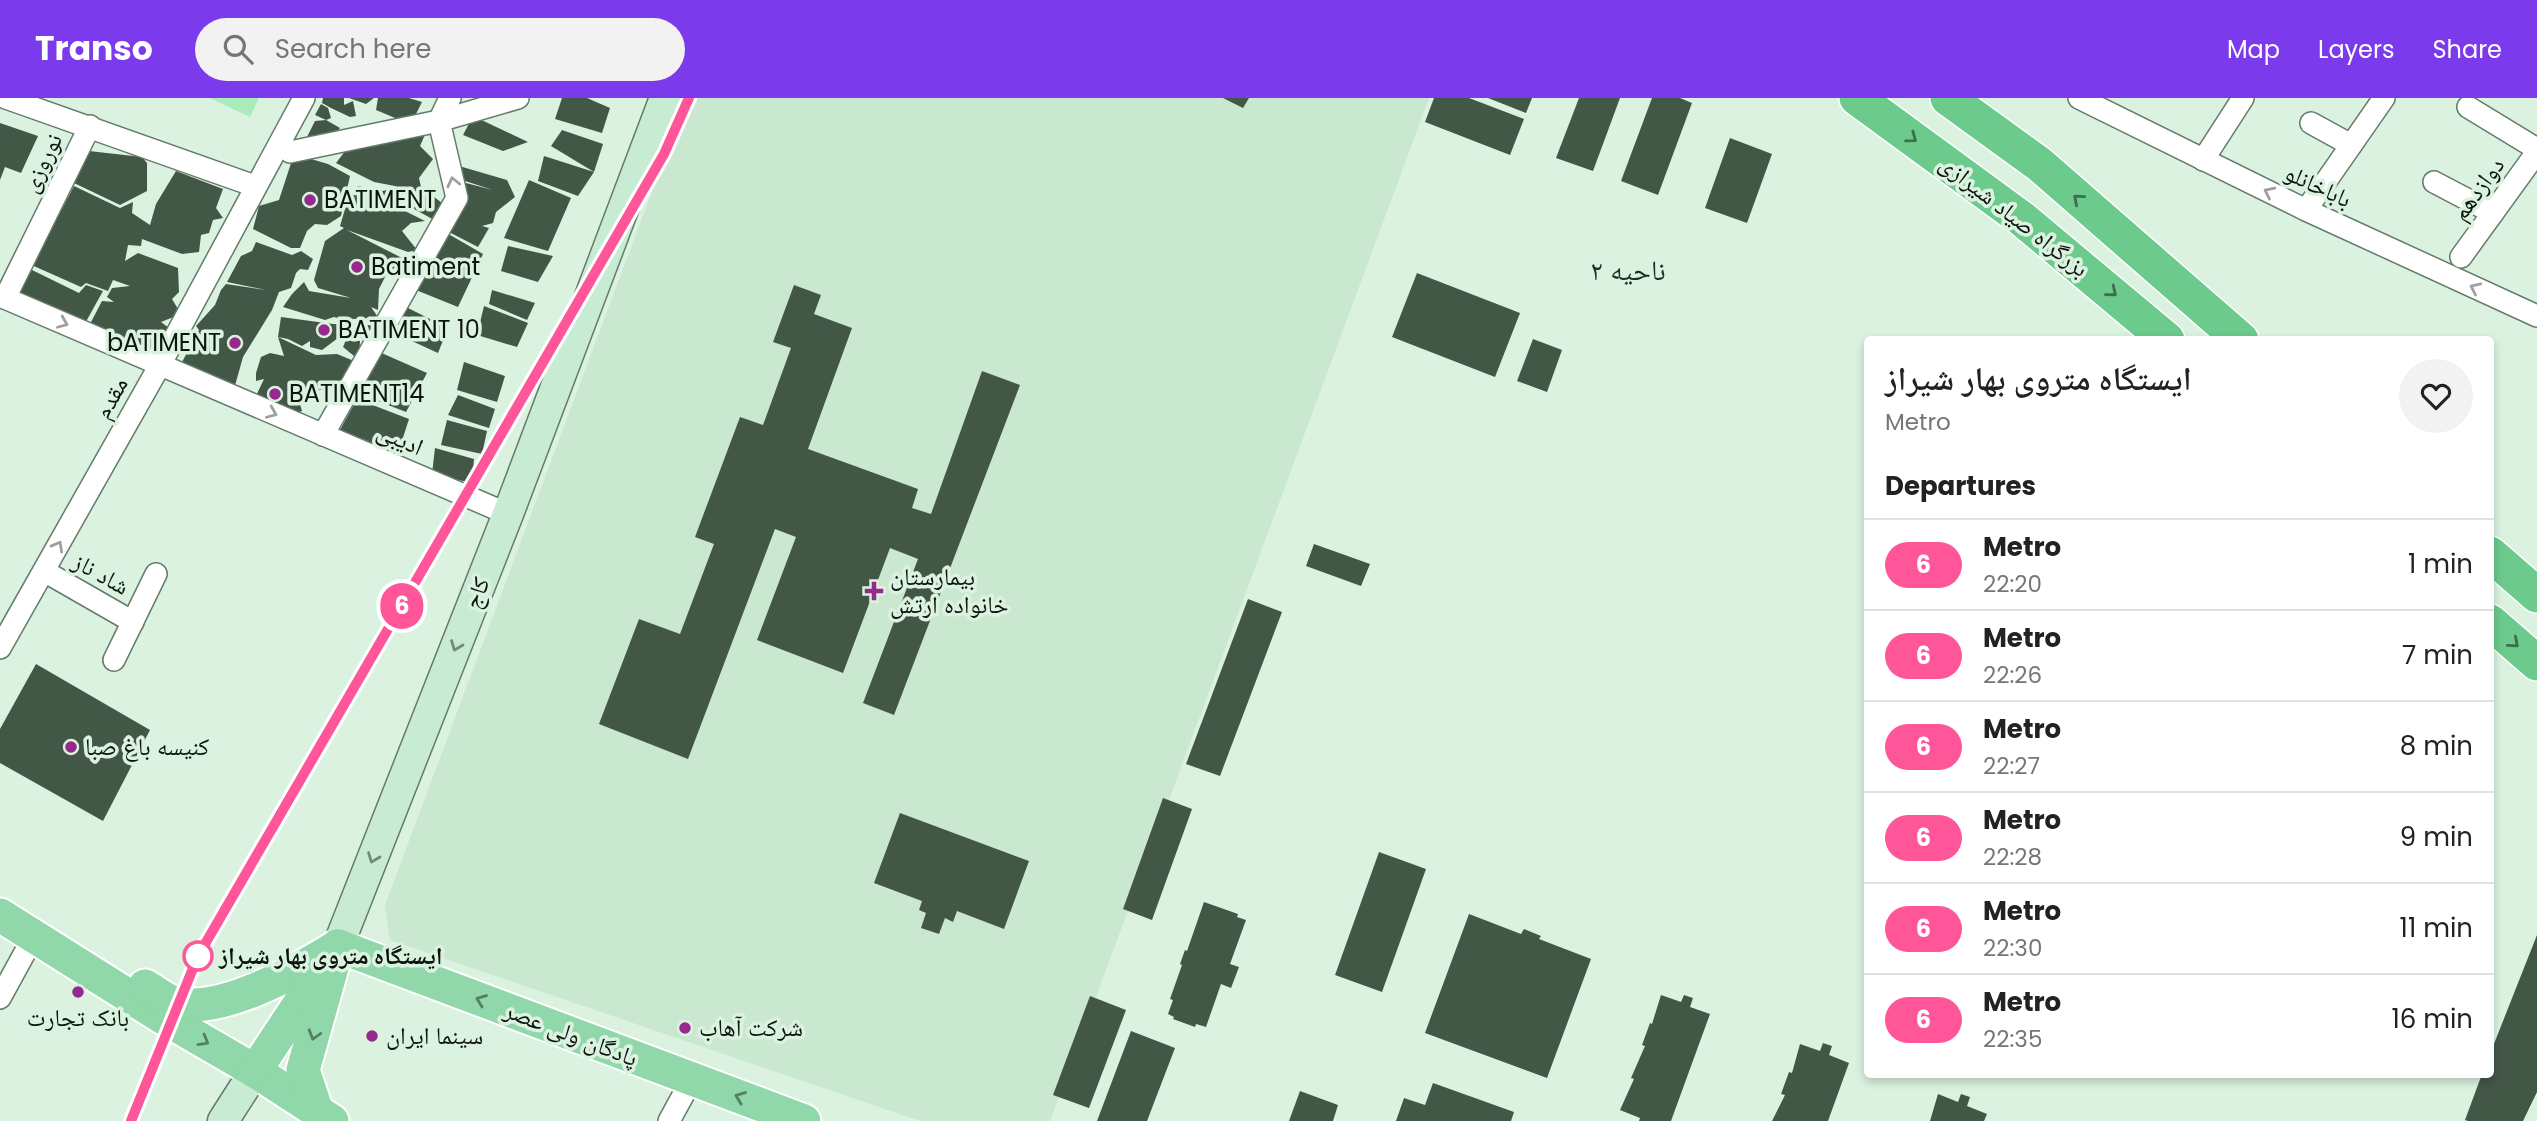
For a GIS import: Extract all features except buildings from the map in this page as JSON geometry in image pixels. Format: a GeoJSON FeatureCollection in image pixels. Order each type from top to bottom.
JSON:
{"type":"FeatureCollection","features":[{"type":"Feature","properties":{"kind":"highway","name":"بزرگراه صیاد شیرازی"},"geometry":{"type":"LineString","coordinates":[[1857,98],[2021,218],[2162,336]]}},
{"type":"Feature","properties":{"kind":"highway","name":"بزرگراه صیاد شیرازی"},"geometry":{"type":"LineString","coordinates":[[1948,98],[2039,164],[2236,336]]}},
{"type":"Feature","properties":{"kind":"highway"},"geometry":{"type":"LineString","coordinates":[[1973,98],[2039,164]]}},
{"type":"Feature","properties":{"kind":"highway"},"geometry":{"type":"LineString","coordinates":[[2494,557],[2537,595]]}},
{"type":"Feature","properties":{"kind":"highway"},"geometry":{"type":"LineString","coordinates":[[2494,625],[2537,663]]}},
{"type":"Feature","properties":{"kind":"main road","name":"کاج"},"geometry":{"type":"LineString","coordinates":[[255,1070],[338,946],[508,514],[665,98]]}},
{"type":"Feature","properties":{"kind":"main road"},"geometry":{"type":"LineString","coordinates":[[0,895],[173,1002],[196,1004],[236,996],[289,974],[338,946]]}},
{"type":"Feature","properties":{"kind":"main road"},"geometry":{"type":"LineString","coordinates":[[0,915],[162,1017],[255,1070],[324,1116]]}},
{"type":"Feature","properties":{"kind":"main road"},"geometry":{"type":"LineString","coordinates":[[324,1116],[303,1070],[338,946]]}},
{"type":"Feature","properties":{"kind":"main road","name":"پادگان ولی عصر"},"geometry":{"type":"LineString","coordinates":[[338,946],[804,1121]]}},
{"type":"Feature","properties":{"kind":"main road"},"geometry":{"type":"LineString","coordinates":[[223,1121],[255,1070]]}},
{"type":"Feature","properties":{"kind":"street"},"geometry":{"type":"LineString","coordinates":[[6,98],[255,186]]}},
{"type":"Feature","properties":{"kind":"street","name":"مقدم"},"geometry":{"type":"LineString","coordinates":[[1,643],[160,365],[304,98]]}},
{"type":"Feature","properties":{"kind":"street"},"geometry":{"type":"LineString","coordinates":[[323,435],[457,198],[439,121],[450,98]]}},
{"type":"Feature","properties":{"kind":"street"},"geometry":{"type":"LineString","coordinates":[[290,152],[439,121],[519,98]]}},
{"type":"Feature","properties":{"kind":"street","name":"باباخانلو"},"geometry":{"type":"LineString","coordinates":[[2079,98],[2306,210],[2537,316]]}},
{"type":"Feature","properties":{"kind":"street"},"geometry":{"type":"LineString","coordinates":[[2203,160],[2243,98]]}},
{"type":"Feature","properties":{"kind":"street"},"geometry":{"type":"LineString","coordinates":[[2306,210],[2384,98]]}},
{"type":"Feature","properties":{"kind":"street"},"geometry":{"type":"LineString","coordinates":[[2468,107],[2537,150]]}},
{"type":"Feature","properties":{"kind":"street"},"geometry":{"type":"LineString","coordinates":[[2311,123],[2351,145]]}},
{"type":"Feature","properties":{"kind":"street","name":"نوروزی"},"geometry":{"type":"LineString","coordinates":[[3,297],[90,127]]}},
{"type":"Feature","properties":{"kind":"street","name":"دوازدهم"},"geometry":{"type":"LineString","coordinates":[[2461,257],[2537,150]]}},
{"type":"Feature","properties":{"kind":"street"},"geometry":{"type":"LineString","coordinates":[[2434,182],[2493,213]]}},
{"type":"Feature","properties":{"kind":"street","name":"ادیبی"},"geometry":{"type":"LineString","coordinates":[[3,297],[508,514]]}},
{"type":"Feature","properties":{"kind":"street","name":"شاد ناز"},"geometry":{"type":"LineString","coordinates":[[44,571],[133,622]]}},
{"type":"Feature","properties":{"kind":"street"},"geometry":{"type":"LineString","coordinates":[[114,660],[156,574]]}},
{"type":"Feature","properties":{"kind":"street"},"geometry":{"type":"LineString","coordinates":[[0,998],[34,936]]}},
{"type":"Feature","properties":{"kind":"street"},"geometry":{"type":"LineString","coordinates":[[669,1121],[692,1079]]}},
{"type":"Feature","properties":{"kind":"shaded area","name":"بیمارستان خانواده ارتش"},"geometry":{"type":"Polygon","coordinates":[[[687,98],[1429,98],[1050,1121],[920,1121],[390,940],[385,905],[687,98]]]}},
{"type":"Feature","properties":{"kind":"green space"},"geometry":{"type":"Polygon","coordinates":[[[210,98],[259,98],[250,117],[210,98]]]}},
{"type":"Feature","properties":{"kind":"metro line","name":"6"},"geometry":{"type":"LineString","coordinates":[[131,1121],[198,956],[664,154],[689,98]]}},
{"type":"Feature","properties":{"kind":"place","name":"BATIMENT"},"geometry":{"type":"Point","coordinates":[310,200]}},
{"type":"Feature","properties":{"kind":"place","name":"Batiment"},"geometry":{"type":"Point","coordinates":[357,267]}},
{"type":"Feature","properties":{"kind":"place","name":"BATIMENT 10"},"geometry":{"type":"Point","coordinates":[324,330]}},
{"type":"Feature","properties":{"kind":"place","name":"bATIMENT"},"geometry":{"type":"Point","coordinates":[235,343]}},
{"type":"Feature","properties":{"kind":"place","name":"BATIMENT14"},"geometry":{"type":"Point","coordinates":[275,394]}},
{"type":"Feature","properties":{"kind":"place","name":"بیمارستان خانواده ارتش"},"geometry":{"type":"Point","coordinates":[874,591]}},
{"type":"Feature","properties":{"kind":"place","name":"کنیسه باغ صبا"},"geometry":{"type":"Point","coordinates":[71,747]}},
{"type":"Feature","properties":{"kind":"place","name":"ایستگاه متروی بهار شیراز"},"geometry":{"type":"Point","coordinates":[198,956]}},
{"type":"Feature","properties":{"kind":"place","name":"بانک تجارت"},"geometry":{"type":"Point","coordinates":[78,992]}},
{"type":"Feature","properties":{"kind":"place","name":"شرکت آهاب"},"geometry":{"type":"Point","coordinates":[685,1028]}},
{"type":"Feature","properties":{"kind":"place","name":"سینما ایران"},"geometry":{"type":"Point","coordinates":[372,1036]}},
{"type":"Feature","properties":{"kind":"district","name":"ناحیه ۲"},"geometry":{"type":"Point","coordinates":[1628,270]}}]}
